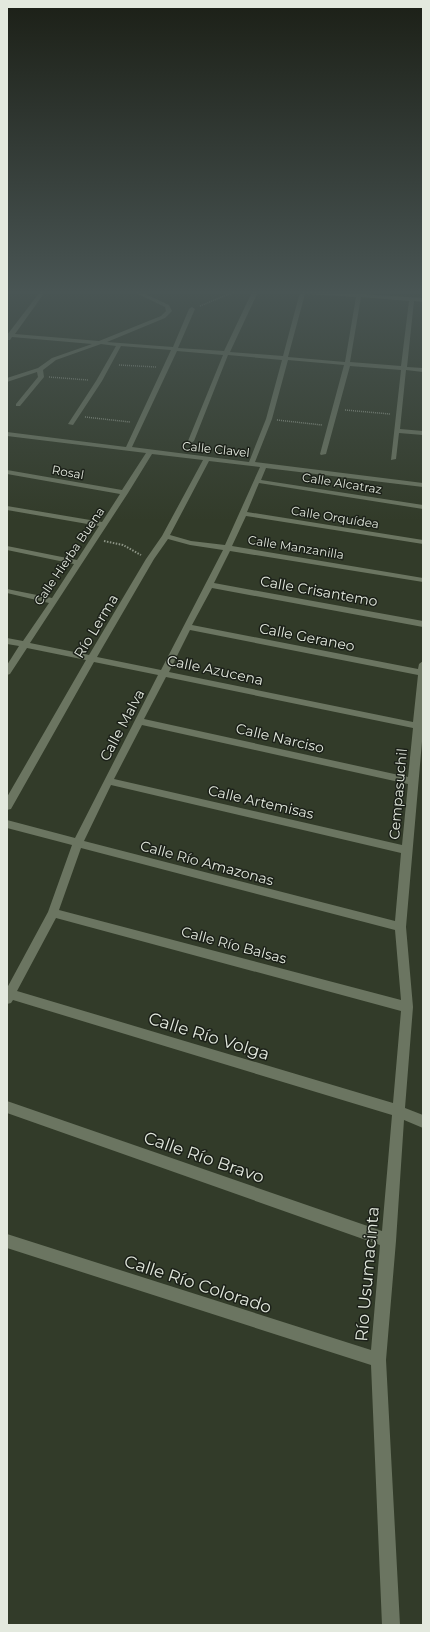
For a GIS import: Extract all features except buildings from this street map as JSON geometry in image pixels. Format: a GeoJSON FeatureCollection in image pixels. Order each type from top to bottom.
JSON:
{"type":"FeatureCollection","features":[{"type":"Feature","properties":{"kind":"street"},"geometry":{"type":"LineString","coordinates":[[71,424],[106,368]]}},
{"type":"Feature","properties":{"kind":"street"},"geometry":{"type":"LineString","coordinates":[[128,449],[166,368]]}},
{"type":"Feature","properties":{"kind":"street"},"geometry":{"type":"LineString","coordinates":[[191,441],[220,368]]}},
{"type":"Feature","properties":{"kind":"street"},"geometry":{"type":"LineString","coordinates":[[251,464],[269,419],[282,368]]}},
{"type":"Feature","properties":{"kind":"street"},"geometry":{"type":"LineString","coordinates":[[323,454],[346,368]]}},
{"type":"Feature","properties":{"kind":"street"},"geometry":{"type":"LineString","coordinates":[[394,368],[423,370]]}},
{"type":"Feature","properties":{"kind":"street"},"geometry":{"type":"LineString","coordinates":[[7,380],[40,369],[41,377],[18,405]]}},
{"type":"Feature","properties":{"kind":"street"},"geometry":{"type":"LineString","coordinates":[[393,460],[403,369]]}},
{"type":"Feature","properties":{"kind":"street"},"geometry":{"type":"LineString","coordinates":[[396,431],[423,433]]}},
{"type":"Feature","properties":{"kind":"street","name":"Calle Clavel"},"geometry":{"type":"LineString","coordinates":[[7,434],[149,453],[264,465],[423,485]]}},
{"type":"Feature","properties":{"kind":"street","name":"Calle Hierba Buena"},"geometry":{"type":"LineString","coordinates":[[7,672],[95,540],[149,453]]}},
{"type":"Feature","properties":{"kind":"street","name":"Río Lerma"},"geometry":{"type":"LineString","coordinates":[[7,806],[91,659],[150,559],[166,536],[207,459]]}},
{"type":"Feature","properties":{"kind":"street","name":"Calle Malva"},"geometry":{"type":"LineString","coordinates":[[8,995],[53,913],[78,844],[108,781],[210,585],[228,548],[264,465]]}},
{"type":"Feature","properties":{"kind":"street","name":"Rosal"},"geometry":{"type":"LineString","coordinates":[[7,472],[125,493]]}},
{"type":"Feature","properties":{"kind":"street","name":"Calle Alcatraz"},"geometry":{"type":"LineString","coordinates":[[257,481],[423,507]]}},
{"type":"Feature","properties":{"kind":"street"},"geometry":{"type":"LineString","coordinates":[[7,508],[104,525]]}},
{"type":"Feature","properties":{"kind":"street","name":"Calle Orquídea"},"geometry":{"type":"LineString","coordinates":[[243,513],[423,542]]}},
{"type":"Feature","properties":{"kind":"street","name":"Calle Manzanilla"},"geometry":{"type":"LineString","coordinates":[[166,536],[190,543],[423,580]]}},
{"type":"Feature","properties":{"kind":"street"},"geometry":{"type":"LineString","coordinates":[[7,548],[79,563]]}},
{"type":"Feature","properties":{"kind":"street","name":"Calle Crisantemo"},"geometry":{"type":"LineString","coordinates":[[210,585],[423,624]]}},
{"type":"Feature","properties":{"kind":"street"},"geometry":{"type":"LineString","coordinates":[[7,591],[53,601]]}},
{"type":"Feature","properties":{"kind":"street","name":"Calle Geraneo"},"geometry":{"type":"LineString","coordinates":[[187,627],[423,668]]}},
{"type":"Feature","properties":{"kind":"street","name":"Calle Azucena"},"geometry":{"type":"LineString","coordinates":[[7,641],[420,726]]}},
{"type":"Feature","properties":{"kind":"street","name":"Cempasuchil"},"geometry":{"type":"LineString","coordinates":[[400,927],[420,726],[423,668]]}},
{"type":"Feature","properties":{"kind":"street","name":"Calle Narciso"},"geometry":{"type":"LineString","coordinates":[[139,721],[414,782]]}},
{"type":"Feature","properties":{"kind":"street","name":"Calle Artemisas"},"geometry":{"type":"LineString","coordinates":[[108,781],[408,850]]}},
{"type":"Feature","properties":{"kind":"street","name":"Calle Río Amazonas"},"geometry":{"type":"LineString","coordinates":[[7,824],[78,844],[400,927]]}},
{"type":"Feature","properties":{"kind":"street","name":"Calle Río Balsas"},"geometry":{"type":"LineString","coordinates":[[53,913],[407,1007]]}},
{"type":"Feature","properties":{"kind":"street","name":"Río Usumacinta"},"geometry":{"type":"LineString","coordinates":[[390,1625],[378,1360],[407,1007],[400,927]]}},
{"type":"Feature","properties":{"kind":"street","name":"Calle Río Volga"},"geometry":{"type":"LineString","coordinates":[[8,995],[398,1111],[423,1122]]}},
{"type":"Feature","properties":{"kind":"street","name":"Calle Río Bravo"},"geometry":{"type":"LineString","coordinates":[[7,1107],[389,1240]]}},
{"type":"Feature","properties":{"kind":"street","name":"Calle Río Colorado"},"geometry":{"type":"LineString","coordinates":[[7,1241],[378,1360]]}},
{"type":"Feature","properties":{"kind":"path"},"geometry":{"type":"LineString","coordinates":[[41,377],[99,381]]}},
{"type":"Feature","properties":{"kind":"path"},"geometry":{"type":"LineString","coordinates":[[335,408],[399,415]]}},
{"type":"Feature","properties":{"kind":"path"},"geometry":{"type":"LineString","coordinates":[[77,416],[140,423]]}},
{"type":"Feature","properties":{"kind":"path"},"geometry":{"type":"LineString","coordinates":[[269,419],[330,425]]}},
{"type":"Feature","properties":{"kind":"path"},"geometry":{"type":"LineString","coordinates":[[95,540],[123,546],[150,559]]}}]}
